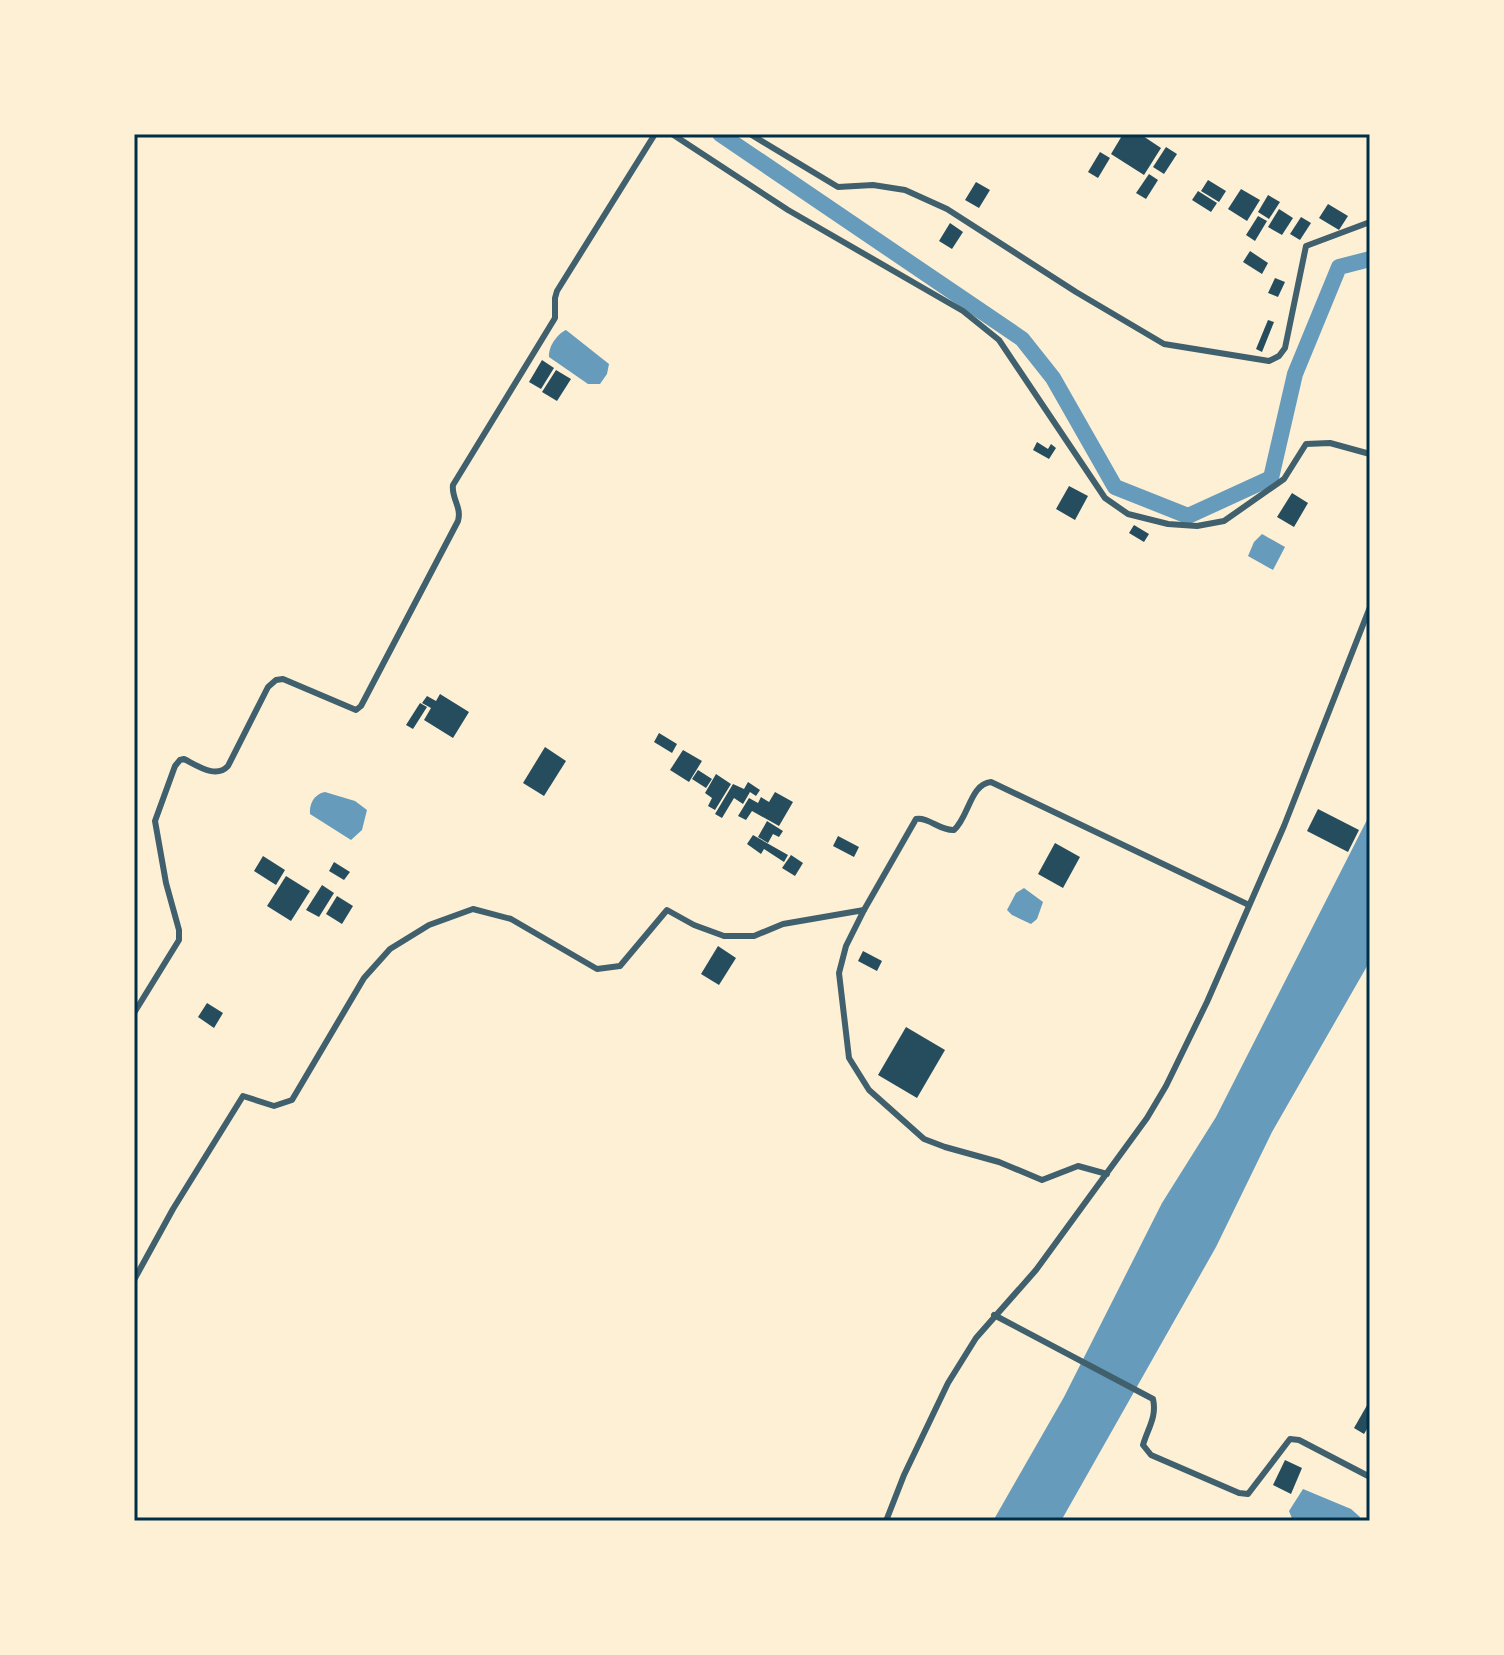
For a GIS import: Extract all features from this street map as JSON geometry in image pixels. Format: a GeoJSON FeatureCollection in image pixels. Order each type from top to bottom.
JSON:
{"type":"FeatureCollection","features":[{"type":"Feature","properties":{"kind":"street"},"geometry":{"type":"LineString","coordinates":[[134,1013],[179,940],[155,821],[175,766],[184,759],[216,773],[223,772],[268,687],[276,680],[283,679],[356,710],[361,706],[458,521],[459,510],[453,485],[555,318],[557,291],[655,134]]}},
{"type":"Feature","properties":{"kind":"street"},"geometry":{"type":"LineString","coordinates":[[672,134],[788,210],[963,311],[999,340],[1105,498],[1128,514],[1168,524],[1197,526],[1224,521],[1284,479],[1306,444],[1330,443],[1370,454]]}},
{"type":"Feature","properties":{"kind":"street"},"geometry":{"type":"LineString","coordinates":[[750,134],[838,187],[873,185],[905,190],[947,209],[1164,344],[1269,361],[1285,348],[1306,246],[1370,222]]}},
{"type":"Feature","properties":{"kind":"street"},"geometry":{"type":"LineString","coordinates":[[886,1521],[904,1475],[948,1383],[994,1315],[1036,1270],[1107,1174],[1166,1086],[1207,1002],[1284,826],[1370,607]]}},
{"type":"Feature","properties":{"kind":"street"},"geometry":{"type":"LineString","coordinates":[[1107,1174],[1078,1166],[1042,1180],[999,1162],[945,1147],[924,1139],[869,1090],[849,1058],[839,973],[846,946],[864,910],[916,819],[920,817],[944,830],[954,830],[963,819],[978,787],[984,782],[991,782],[1249,905]]}},
{"type":"Feature","properties":{"kind":"street"},"geometry":{"type":"LineString","coordinates":[[134,1280],[173,1209],[243,1096],[274,1106],[292,1100],[364,978],[390,949],[429,925],[473,909],[511,919],[597,969],[620,966],[667,910],[694,925],[724,936],[754,936],[783,924],[864,910]]}},
{"type":"Feature","properties":{"kind":"street"},"geometry":{"type":"LineString","coordinates":[[994,1315],[1153,1399],[1155,1409],[1143,1445],[1145,1450],[1239,1493],[1248,1494],[1253,1489],[1290,1439],[1299,1440],[1370,1477]]}},
{"type":"Feature","properties":{"kind":"water"},"geometry":{"type":"Polygon","coordinates":[[[566,330],[609,364],[600,384],[588,384],[549,357],[554,341],[566,330]]]}},
{"type":"Feature","properties":{"kind":"water"},"geometry":{"type":"Polygon","coordinates":[[[1262,534],[1285,547],[1273,570],[1248,556],[1254,542],[1262,534]]]}},
{"type":"Feature","properties":{"kind":"water"},"geometry":{"type":"Polygon","coordinates":[[[325,792],[355,801],[367,810],[362,830],[351,840],[310,814],[313,800],[325,792]]]}},
{"type":"Feature","properties":{"kind":"water"},"geometry":{"type":"Polygon","coordinates":[[[1370,814],[1370,961],[1272,1132],[1216,1247],[1061,1521],[993,1521],[1064,1397],[1162,1203],[1216,1117],[1370,814]]]}},
{"type":"Feature","properties":{"kind":"water"},"geometry":{"type":"Polygon","coordinates":[[[1024,888],[1043,902],[1037,919],[1031,924],[1007,910],[1016,893],[1024,888]]]}},
{"type":"Feature","properties":{"kind":"water"},"geometry":{"type":"Polygon","coordinates":[[[1303,1489],[1351,1509],[1360,1517],[1358,1521],[1293,1521],[1289,1511],[1303,1489]]]}},
{"type":"Feature","properties":{"kind":"building"},"geometry":{"type":"Polygon","coordinates":[[[1123,134],[1140,134],[1161,148],[1144,175],[1111,154],[1123,134]]]}},
{"type":"Feature","properties":{"kind":"building"},"geometry":{"type":"Polygon","coordinates":[[[1166,147],[1177,154],[1164,174],[1153,167],[1166,147]]]}},
{"type":"Feature","properties":{"kind":"building"},"geometry":{"type":"Polygon","coordinates":[[[1100,152],[1110,158],[1098,178],[1088,172],[1100,152]]]}},
{"type":"Feature","properties":{"kind":"building"},"geometry":{"type":"Polygon","coordinates":[[[1149,174],[1158,180],[1146,199],[1136,193],[1149,174]]]}},
{"type":"Feature","properties":{"kind":"building"},"geometry":{"type":"Polygon","coordinates":[[[1208,180],[1226,191],[1219,202],[1201,191],[1208,180]]]}},
{"type":"Feature","properties":{"kind":"building"},"geometry":{"type":"Polygon","coordinates":[[[976,182],[990,190],[979,208],[965,200],[976,182]]]}},
{"type":"Feature","properties":{"kind":"building"},"geometry":{"type":"Polygon","coordinates":[[[1241,189],[1260,200],[1247,221],[1228,209],[1241,189]]]}},
{"type":"Feature","properties":{"kind":"building"},"geometry":{"type":"Polygon","coordinates":[[[1198,191],[1217,203],[1211,212],[1192,200],[1198,191]]]}},
{"type":"Feature","properties":{"kind":"building"},"geometry":{"type":"Polygon","coordinates":[[[1268,195],[1280,202],[1269,219],[1258,212],[1268,195]]]}},
{"type":"Feature","properties":{"kind":"building"},"geometry":{"type":"Polygon","coordinates":[[[1328,204],[1348,216],[1339,230],[1319,218],[1328,204]]]}},
{"type":"Feature","properties":{"kind":"building"},"geometry":{"type":"Polygon","coordinates":[[[1279,209],[1293,218],[1282,235],[1268,227],[1279,209]]]}},
{"type":"Feature","properties":{"kind":"building"},"geometry":{"type":"Polygon","coordinates":[[[1258,216],[1267,221],[1255,241],[1246,235],[1258,216]]]}},
{"type":"Feature","properties":{"kind":"building"},"geometry":{"type":"Polygon","coordinates":[[[1301,217],[1311,223],[1300,240],[1290,234],[1301,217]]]}},
{"type":"Feature","properties":{"kind":"building"},"geometry":{"type":"Polygon","coordinates":[[[950,223],[963,232],[952,249],[939,241],[950,223]]]}},
{"type":"Feature","properties":{"kind":"building"},"geometry":{"type":"Polygon","coordinates":[[[1250,251],[1268,263],[1262,274],[1243,262],[1250,251]]]}},
{"type":"Feature","properties":{"kind":"building"},"geometry":{"type":"Polygon","coordinates":[[[1275,278],[1285,282],[1278,297],[1268,293],[1275,278]]]}},
{"type":"Feature","properties":{"kind":"building"},"geometry":{"type":"Polygon","coordinates":[[[1268,320],[1274,322],[1262,352],[1256,349],[1268,320]]]}},
{"type":"Feature","properties":{"kind":"building"},"geometry":{"type":"Polygon","coordinates":[[[542,360],[554,368],[541,389],[529,382],[542,360]]]}},
{"type":"Feature","properties":{"kind":"building"},"geometry":{"type":"Polygon","coordinates":[[[556,370],[571,379],[557,401],[542,392],[556,370]]]}},
{"type":"Feature","properties":{"kind":"building"},"geometry":{"type":"Polygon","coordinates":[[[1037,442],[1048,449],[1051,444],[1056,448],[1049,459],[1033,450],[1037,442]]]}},
{"type":"Feature","properties":{"kind":"building"},"geometry":{"type":"Polygon","coordinates":[[[1069,486],[1088,496],[1075,520],[1056,509],[1069,486]]]}},
{"type":"Feature","properties":{"kind":"building"},"geometry":{"type":"Polygon","coordinates":[[[1292,493],[1308,503],[1294,527],[1277,517],[1292,493]]]}},
{"type":"Feature","properties":{"kind":"building"},"geometry":{"type":"Polygon","coordinates":[[[1134,525],[1149,534],[1144,542],[1129,533],[1134,525]]]}},
{"type":"Feature","properties":{"kind":"building"},"geometry":{"type":"Polygon","coordinates":[[[440,694],[469,712],[453,738],[424,720],[431,708],[422,703],[427,696],[436,701],[440,694]]]}},
{"type":"Feature","properties":{"kind":"building"},"geometry":{"type":"Polygon","coordinates":[[[420,703],[427,707],[413,729],[406,725],[420,703]]]}},
{"type":"Feature","properties":{"kind":"building"},"geometry":{"type":"Polygon","coordinates":[[[659,733],[677,744],[672,753],[654,742],[659,733]]]}},
{"type":"Feature","properties":{"kind":"building"},"geometry":{"type":"Polygon","coordinates":[[[545,747],[566,761],[544,796],[523,783],[545,747]]]}},
{"type":"Feature","properties":{"kind":"building"},"geometry":{"type":"Polygon","coordinates":[[[683,750],[702,761],[689,782],[670,770],[683,750]]]}},
{"type":"Feature","properties":{"kind":"building"},"geometry":{"type":"Polygon","coordinates":[[[698,770],[712,779],[706,788],[692,779],[698,770]]]}},
{"type":"Feature","properties":{"kind":"building"},"geometry":{"type":"Polygon","coordinates":[[[716,774],[731,784],[715,810],[708,806],[712,798],[705,793],[716,774]]]}},
{"type":"Feature","properties":{"kind":"building"},"geometry":{"type":"Polygon","coordinates":[[[748,782],[760,790],[756,796],[750,792],[743,804],[734,798],[722,818],[715,814],[733,784],[744,789],[748,782]]]}},
{"type":"Feature","properties":{"kind":"building"},"geometry":{"type":"Polygon","coordinates":[[[775,792],[793,802],[779,826],[752,811],[746,820],[738,816],[749,798],[758,803],[761,797],[769,802],[775,792]]]}},
{"type":"Feature","properties":{"kind":"building"},"geometry":{"type":"Polygon","coordinates":[[[1318,809],[1359,830],[1348,852],[1307,831],[1318,809]]]}},
{"type":"Feature","properties":{"kind":"building"},"geometry":{"type":"Polygon","coordinates":[[[767,821],[783,831],[779,837],[773,834],[768,843],[758,837],[767,821]]]}},
{"type":"Feature","properties":{"kind":"building"},"geometry":{"type":"Polygon","coordinates":[[[753,835],[788,855],[784,862],[764,849],[761,854],[747,844],[753,835]]]}},
{"type":"Feature","properties":{"kind":"building"},"geometry":{"type":"Polygon","coordinates":[[[838,836],[859,847],[854,857],[833,846],[838,836]]]}},
{"type":"Feature","properties":{"kind":"building"},"geometry":{"type":"Polygon","coordinates":[[[1055,843],[1080,857],[1063,888],[1038,874],[1055,843]]]}},
{"type":"Feature","properties":{"kind":"building"},"geometry":{"type":"Polygon","coordinates":[[[791,855],[803,863],[795,876],[782,868],[791,855]]]}},
{"type":"Feature","properties":{"kind":"building"},"geometry":{"type":"Polygon","coordinates":[[[263,856],[285,870],[276,885],[254,871],[263,856]]]}},
{"type":"Feature","properties":{"kind":"building"},"geometry":{"type":"Polygon","coordinates":[[[334,862],[350,872],[344,880],[329,871],[334,862]]]}},
{"type":"Feature","properties":{"kind":"building"},"geometry":{"type":"Polygon","coordinates":[[[286,876],[310,891],[291,921],[267,906],[286,876]]]}},
{"type":"Feature","properties":{"kind":"building"},"geometry":{"type":"Polygon","coordinates":[[[322,885],[334,893],[319,917],[306,910],[322,885]]]}},
{"type":"Feature","properties":{"kind":"building"},"geometry":{"type":"Polygon","coordinates":[[[337,896],[353,906],[342,924],[326,914],[337,896]]]}},
{"type":"Feature","properties":{"kind":"building"},"geometry":{"type":"Polygon","coordinates":[[[718,946],[736,958],[719,985],[701,974],[718,946]]]}},
{"type":"Feature","properties":{"kind":"building"},"geometry":{"type":"Polygon","coordinates":[[[863,951],[882,961],[877,971],[858,961],[863,951]]]}},
{"type":"Feature","properties":{"kind":"building"},"geometry":{"type":"Polygon","coordinates":[[[207,1003],[223,1013],[214,1028],[198,1017],[207,1003]]]}},
{"type":"Feature","properties":{"kind":"building"},"geometry":{"type":"Polygon","coordinates":[[[906,1027],[945,1050],[917,1098],[878,1075],[906,1027]]]}},
{"type":"Feature","properties":{"kind":"building"},"geometry":{"type":"Polygon","coordinates":[[[1370,1400],[1370,1424],[1364,1434],[1354,1428],[1370,1400]]]}},
{"type":"Feature","properties":{"kind":"building"},"geometry":{"type":"Polygon","coordinates":[[[1285,1460],[1302,1468],[1291,1494],[1273,1485],[1285,1460]]]}},
{"type":"Feature","properties":{"kind":"waterway"},"geometry":{"type":"LineString","coordinates":[[720,134],[1022,339],[1053,378],[1115,487],[1188,516],[1271,478],[1295,374],[1339,267],[1370,259]]}}]}
